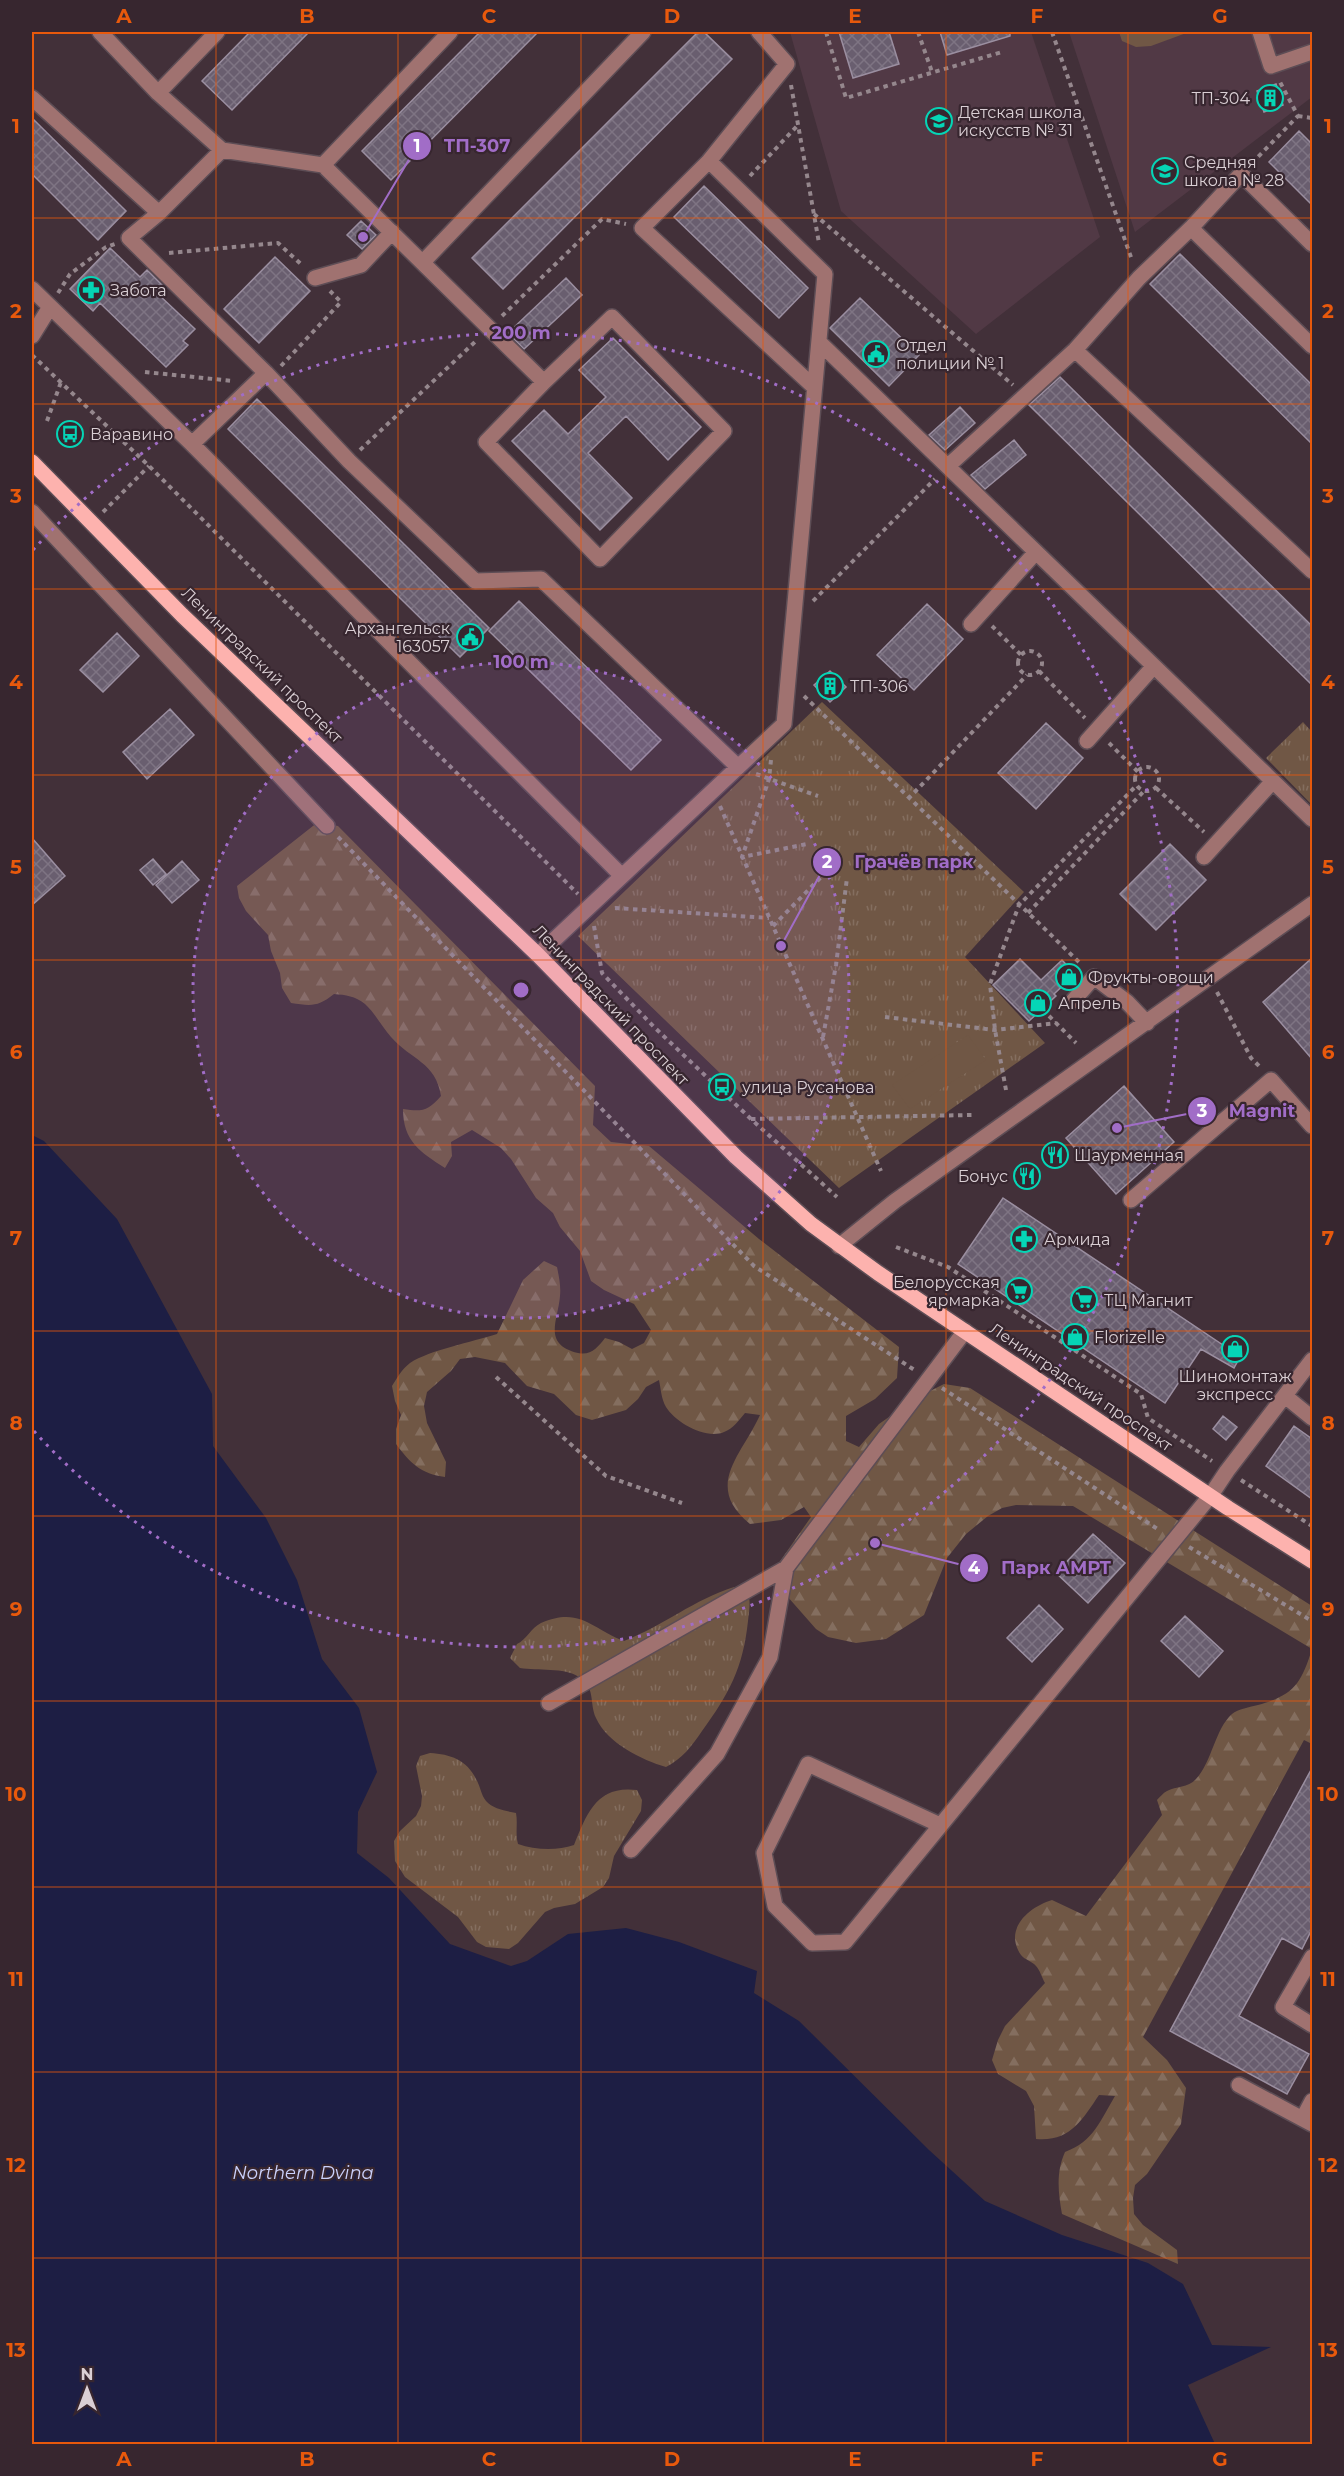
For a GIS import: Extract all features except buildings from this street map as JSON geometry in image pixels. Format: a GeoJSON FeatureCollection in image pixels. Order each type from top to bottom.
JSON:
{"type":"FeatureCollection","features":[{"type":"Feature","properties":{"kind":"main road","name":"Ленинградский проспект"},"geometry":{"type":"LineString","coordinates":[[32,465],[93,523],[182,615],[538,955],[736,1157],[812,1224],[839,1246],[965,1331],[1312,1561]]}},
{"type":"Feature","properties":{"kind":"street"},"geometry":{"type":"LineString","coordinates":[[100,32],[158,93],[222,150],[323,165],[543,382]]}},
{"type":"Feature","properties":{"kind":"street"},"geometry":{"type":"LineString","coordinates":[[158,93],[217,32]]}},
{"type":"Feature","properties":{"kind":"street"},"geometry":{"type":"LineString","coordinates":[[323,165],[450,32]]}},
{"type":"Feature","properties":{"kind":"street"},"geometry":{"type":"LineString","coordinates":[[423,262],[643,32]]}},
{"type":"Feature","properties":{"kind":"street"},"geometry":{"type":"LineString","coordinates":[[759,32],[788,64],[709,161],[642,228],[814,387]]}},
{"type":"Feature","properties":{"kind":"street"},"geometry":{"type":"LineString","coordinates":[[1260,32],[1271,66],[1312,52]]}},
{"type":"Feature","properties":{"kind":"street"},"geometry":{"type":"LineString","coordinates":[[32,98],[159,213]]}},
{"type":"Feature","properties":{"kind":"street"},"geometry":{"type":"LineString","coordinates":[[222,150],[159,213],[129,238],[263,378],[475,581],[541,579],[738,767]]}},
{"type":"Feature","properties":{"kind":"street"},"geometry":{"type":"LineString","coordinates":[[538,955],[784,724],[825,274],[709,161]]}},
{"type":"Feature","properties":{"kind":"street"},"geometry":{"type":"LineString","coordinates":[[948,466],[1075,350],[1139,278],[1191,228],[1241,174],[1312,244]]}},
{"type":"Feature","properties":{"kind":"street"},"geometry":{"type":"LineString","coordinates":[[1191,228],[1312,346]]}},
{"type":"Feature","properties":{"kind":"street"},"geometry":{"type":"LineString","coordinates":[[315,278],[361,265],[392,232]]}},
{"type":"Feature","properties":{"kind":"street"},"geometry":{"type":"LineString","coordinates":[[32,289],[192,444],[622,876]]}},
{"type":"Feature","properties":{"kind":"street"},"geometry":{"type":"LineString","coordinates":[[32,336],[50,307]]}},
{"type":"Feature","properties":{"kind":"street"},"geometry":{"type":"LineString","coordinates":[[612,316],[724,431],[600,558],[486,442],[543,382],[612,316]]}},
{"type":"Feature","properties":{"kind":"street"},"geometry":{"type":"LineString","coordinates":[[819,342],[1312,819]]}},
{"type":"Feature","properties":{"kind":"street"},"geometry":{"type":"LineString","coordinates":[[1075,350],[1312,571]]}},
{"type":"Feature","properties":{"kind":"street"},"geometry":{"type":"LineString","coordinates":[[192,444],[263,378]]}},
{"type":"Feature","properties":{"kind":"street"},"geometry":{"type":"LineString","coordinates":[[32,512],[327,826]]}},
{"type":"Feature","properties":{"kind":"street"},"geometry":{"type":"LineString","coordinates":[[976,619],[1036,552]]}},
{"type":"Feature","properties":{"kind":"street"},"geometry":{"type":"LineString","coordinates":[[1087,741],[1154,666]]}},
{"type":"Feature","properties":{"kind":"street"},"geometry":{"type":"LineString","coordinates":[[1204,857],[1273,781]]}},
{"type":"Feature","properties":{"kind":"street"},"geometry":{"type":"LineString","coordinates":[[839,1246],[895,1201],[1312,904]]}},
{"type":"Feature","properties":{"kind":"street"},"geometry":{"type":"LineString","coordinates":[[1073,1001],[1095,977],[1127,1002],[1147,1023]]}},
{"type":"Feature","properties":{"kind":"street"},"geometry":{"type":"LineString","coordinates":[[1131,1200],[1271,1080],[1312,1125]]}},
{"type":"Feature","properties":{"kind":"street"},"geometry":{"type":"LineString","coordinates":[[549,1703],[786,1568],[965,1331]]}},
{"type":"Feature","properties":{"kind":"street"},"geometry":{"type":"LineString","coordinates":[[940,1825],[808,1764],[764,1853],[775,1906],[812,1943],[845,1942],[1211,1495],[1312,1360]]}},
{"type":"Feature","properties":{"kind":"street"},"geometry":{"type":"LineString","coordinates":[[1285,1396],[1312,1418]]}},
{"type":"Feature","properties":{"kind":"street"},"geometry":{"type":"LineString","coordinates":[[631,1850],[717,1754],[770,1657],[786,1568]]}},
{"type":"Feature","properties":{"kind":"street"},"geometry":{"type":"LineString","coordinates":[[1312,1957],[1283,2007],[1312,2025]]}},
{"type":"Feature","properties":{"kind":"street"},"geometry":{"type":"LineString","coordinates":[[1239,2085],[1308,2121],[1312,2101]]}},
{"type":"Feature","properties":{"kind":"path"},"geometry":{"type":"LineString","coordinates":[[826,32],[846,98],[1002,52]]}},
{"type":"Feature","properties":{"kind":"path"},"geometry":{"type":"LineString","coordinates":[[918,32],[932,72]]}},
{"type":"Feature","properties":{"kind":"path"},"geometry":{"type":"LineString","coordinates":[[1052,32],[1139,278]]}},
{"type":"Feature","properties":{"kind":"path"},"geometry":{"type":"LineString","coordinates":[[788,64],[825,274]]}},
{"type":"Feature","properties":{"kind":"path"},"geometry":{"type":"LineString","coordinates":[[1271,66],[1298,116]]}},
{"type":"Feature","properties":{"kind":"path"},"geometry":{"type":"LineString","coordinates":[[1298,116],[1312,118]]}},
{"type":"Feature","properties":{"kind":"path"},"geometry":{"type":"LineString","coordinates":[[1241,174],[1298,116]]}},
{"type":"Feature","properties":{"kind":"path"},"geometry":{"type":"LineString","coordinates":[[738,189],[798,124]]}},
{"type":"Feature","properties":{"kind":"path"},"geometry":{"type":"LineString","coordinates":[[814,214],[1025,395]]}},
{"type":"Feature","properties":{"kind":"path"},"geometry":{"type":"LineString","coordinates":[[349,461],[490,329],[602,219],[642,228]]}},
{"type":"Feature","properties":{"kind":"path"},"geometry":{"type":"LineString","coordinates":[[50,307],[70,274],[106,247],[129,238]]}},
{"type":"Feature","properties":{"kind":"path"},"geometry":{"type":"LineString","coordinates":[[114,369],[263,378],[341,302],[278,243],[146,255]]}},
{"type":"Feature","properties":{"kind":"path"},"geometry":{"type":"LineString","coordinates":[[32,355],[149,466],[590,906],[602,973],[654,1027],[837,1197]]}},
{"type":"Feature","properties":{"kind":"path"},"geometry":{"type":"LineString","coordinates":[[47,421],[61,382]]}},
{"type":"Feature","properties":{"kind":"path"},"geometry":{"type":"LineString","coordinates":[[93,523],[149,466]]}},
{"type":"Feature","properties":{"kind":"path"},"geometry":{"type":"LineString","coordinates":[[793,620],[948,466]]}},
{"type":"Feature","properties":{"kind":"path"},"geometry":{"type":"LineString","coordinates":[[976,619],[1022,655]]}},
{"type":"Feature","properties":{"kind":"path"},"geometry":{"type":"LineString","coordinates":[[908,799],[1027,675],[1039,671],[1041,657],[1034,651],[1025,652],[1022,655],[1019,666],[1027,675]]}},
{"type":"Feature","properties":{"kind":"path"},"geometry":{"type":"LineString","coordinates":[[788,680],[908,799],[1095,977]]}},
{"type":"Feature","properties":{"kind":"path"},"geometry":{"type":"LineString","coordinates":[[742,856],[769,778],[774,733]]}},
{"type":"Feature","properties":{"kind":"path"},"geometry":{"type":"LineString","coordinates":[[738,767],[818,796]]}},
{"type":"Feature","properties":{"kind":"path"},"geometry":{"type":"LineString","coordinates":[[1144,791],[1137,785],[1135,779],[1142,769],[1151,768],[1159,777],[1156,788]]}},
{"type":"Feature","properties":{"kind":"path"},"geometry":{"type":"LineString","coordinates":[[1006,1090],[995,1030],[990,984],[1019,905],[1137,785]]}},
{"type":"Feature","properties":{"kind":"path"},"geometry":{"type":"LineString","coordinates":[[1156,788],[1216,843]]}},
{"type":"Feature","properties":{"kind":"path"},"geometry":{"type":"LineString","coordinates":[[1028,913],[1144,791],[1156,788]]}},
{"type":"Feature","properties":{"kind":"path"},"geometry":{"type":"LineString","coordinates":[[713,791],[881,1171]]}},
{"type":"Feature","properties":{"kind":"path"},"geometry":{"type":"LineString","coordinates":[[327,826],[754,1266],[1174,1540],[1198,1551],[1312,1621]]}},
{"type":"Feature","properties":{"kind":"path"},"geometry":{"type":"LineString","coordinates":[[742,856],[807,844]]}},
{"type":"Feature","properties":{"kind":"path"},"geometry":{"type":"LineString","coordinates":[[773,926],[827,871]]}},
{"type":"Feature","properties":{"kind":"path"},"geometry":{"type":"LineString","coordinates":[[822,1040],[836,965],[847,878]]}},
{"type":"Feature","properties":{"kind":"path"},"geometry":{"type":"LineString","coordinates":[[590,906],[770,918]]}},
{"type":"Feature","properties":{"kind":"path"},"geometry":{"type":"LineString","coordinates":[[1209,978],[1251,1058],[1271,1080]]}},
{"type":"Feature","properties":{"kind":"path"},"geometry":{"type":"LineString","coordinates":[[1049,1016],[1076,1043]]}},
{"type":"Feature","properties":{"kind":"path"},"geometry":{"type":"LineString","coordinates":[[885,1017],[995,1030],[1056,1023]]}},
{"type":"Feature","properties":{"kind":"path"},"geometry":{"type":"LineString","coordinates":[[751,1119],[972,1115]]}},
{"type":"Feature","properties":{"kind":"path"},"geometry":{"type":"LineString","coordinates":[[896,1247],[948,1266],[1141,1394],[1148,1418],[1312,1526]]}},
{"type":"Feature","properties":{"kind":"path"},"geometry":{"type":"LineString","coordinates":[[496,1377],[606,1476],[682,1503]]}},
{"type":"Feature","properties":{"kind":"shaded area","name":"Детская школа искусств № 31"},"geometry":{"type":"Polygon","coordinates":[[[790,32],[1031,32],[1100,237],[976,334],[841,211],[790,32]]]}},
{"type":"Feature","properties":{"kind":"shaded area","name":"Средняя школа № 28"},"geometry":{"type":"Polygon","coordinates":[[[1069,32],[1312,32],[1312,97],[1135,232],[1069,32]]]}},
{"type":"Feature","properties":{"kind":"green space"},"geometry":{"type":"Polygon","coordinates":[[[1119,32],[1189,32],[1151,46],[1136,47],[1122,41],[1119,32]]]}},
{"type":"Feature","properties":{"kind":"green space"},"geometry":{"type":"Polygon","coordinates":[[[822,702],[1024,892],[965,957],[1045,1043],[839,1188],[578,936],[822,702]]]}},
{"type":"Feature","properties":{"kind":"green space"},"geometry":{"type":"Polygon","coordinates":[[[1303,722],[1312,732],[1312,805],[1266,758],[1303,722]]]}},
{"type":"Feature","properties":{"kind":"green space"},"geometry":{"type":"Polygon","coordinates":[[[318,822],[338,826],[595,1086],[593,1125],[611,1142],[649,1146],[759,1239],[899,1347],[897,1378],[875,1399],[846,1416],[846,1441],[859,1447],[879,1424],[916,1398],[944,1384],[970,1388],[1312,1606],[1312,1649],[1073,1506],[1016,1505],[1002,1508],[966,1534],[947,1558],[924,1615],[886,1639],[856,1643],[828,1637],[816,1629],[787,1596],[776,1567],[811,1517],[804,1507],[781,1520],[750,1524],[736,1510],[729,1497],[728,1483],[731,1470],[760,1415],[745,1413],[733,1427],[717,1434],[700,1432],[684,1424],[670,1413],[663,1400],[659,1380],[646,1387],[638,1399],[626,1410],[592,1420],[576,1415],[554,1394],[527,1386],[505,1363],[475,1357],[460,1359],[451,1371],[427,1392],[424,1406],[427,1423],[446,1462],[445,1477],[429,1473],[411,1462],[396,1444],[396,1429],[401,1415],[392,1386],[407,1365],[418,1358],[497,1334],[523,1280],[544,1261],[557,1267],[560,1292],[555,1330],[556,1338],[567,1349],[587,1353],[605,1338],[632,1349],[644,1343],[651,1330],[634,1304],[604,1290],[591,1281],[580,1251],[560,1227],[553,1213],[536,1198],[511,1159],[501,1148],[472,1130],[451,1142],[452,1156],[445,1168],[421,1151],[406,1129],[403,1109],[420,1110],[432,1105],[441,1096],[438,1085],[428,1068],[391,1037],[365,1004],[350,996],[334,994],[314,1004],[291,1003],[282,988],[280,973],[271,951],[268,935],[246,911],[239,898],[237,886],[318,822]]]}},
{"type":"Feature","properties":{"kind":"green space"},"geometry":{"type":"Polygon","coordinates":[[[968,1035],[986,1060],[910,1109],[892,1085],[968,1035]]]}},
{"type":"Feature","properties":{"kind":"green space"},"geometry":{"type":"Polygon","coordinates":[[[734,1587],[748,1593],[749,1600],[746,1638],[738,1667],[720,1705],[698,1737],[682,1756],[666,1767],[636,1755],[608,1735],[596,1718],[588,1686],[579,1677],[566,1672],[520,1668],[510,1658],[517,1644],[534,1628],[554,1618],[576,1618],[624,1641],[706,1598],[734,1587]]]}},
{"type":"Feature","properties":{"kind":"green space"},"geometry":{"type":"Polygon","coordinates":[[[1312,1649],[1312,1744],[1304,1740],[1143,2037],[1167,2060],[1186,2088],[1181,2124],[1147,2174],[1135,2185],[1134,2214],[1143,2225],[1177,2250],[1178,2264],[1062,2214],[1059,2182],[1060,2167],[1065,2152],[1090,2136],[1115,2096],[1099,2095],[1081,2121],[1066,2133],[1048,2139],[1036,2139],[1034,2106],[1026,2091],[998,2074],[992,2060],[1005,2026],[1045,1983],[1036,1966],[1021,1955],[1015,1936],[1021,1920],[1027,1914],[1052,1900],[1086,1916],[1162,1815],[1157,1800],[1167,1791],[1189,1784],[1196,1779],[1206,1764],[1221,1728],[1232,1714],[1288,1692],[1300,1679],[1312,1649]]]}},
{"type":"Feature","properties":{"kind":"green space"},"geometry":{"type":"Polygon","coordinates":[[[430,1753],[457,1759],[468,1767],[489,1804],[516,1813],[518,1844],[532,1848],[553,1849],[574,1845],[589,1812],[603,1797],[612,1792],[637,1790],[642,1800],[641,1811],[614,1856],[609,1878],[603,1887],[575,1904],[545,1912],[518,1943],[509,1949],[486,1947],[477,1942],[458,1917],[405,1877],[395,1861],[394,1841],[400,1831],[416,1816],[421,1806],[422,1796],[416,1766],[420,1756],[430,1753]]]}},
{"type":"Feature","properties":{"kind":"water","name":"Northern Dvina"},"geometry":{"type":"Polygon","coordinates":[[[32,1135],[44,1141],[117,1219],[212,1394],[213,1446],[266,1518],[297,1580],[322,1659],[359,1708],[377,1772],[358,1812],[357,1853],[389,1878],[450,1944],[511,1966],[527,1961],[568,1934],[626,1928],[679,1942],[757,1971],[754,1993],[799,2021],[929,2150],[985,2201],[1062,2235],[1148,2263],[1183,2284],[1212,2345],[1271,2347],[1188,2385],[1215,2444],[32,2444],[32,1135]]]}},
{"type":"Feature","properties":{"kind":"place","name":"ТП-304"},"geometry":{"type":"Point","coordinates":[1270,98]}},
{"type":"Feature","properties":{"kind":"place","name":"Детская школа искусств № 31"},"geometry":{"type":"Point","coordinates":[939,121]}},
{"type":"Feature","properties":{"kind":"place","name":"Средняя школа № 28"},"geometry":{"type":"Point","coordinates":[1165,171]}},
{"type":"Feature","properties":{"kind":"place","name":"ТП-307"},"geometry":{"type":"Point","coordinates":[363,237]}},
{"type":"Feature","properties":{"kind":"place","name":"Забота"},"geometry":{"type":"Point","coordinates":[91,290]}},
{"type":"Feature","properties":{"kind":"place","name":"Отдел полиции № 1"},"geometry":{"type":"Point","coordinates":[876,354]}},
{"type":"Feature","properties":{"kind":"place","name":"Варавино"},"geometry":{"type":"Point","coordinates":[70,434]}},
{"type":"Feature","properties":{"kind":"place","name":"Архангельск 163057"},"geometry":{"type":"Point","coordinates":[470,637]}},
{"type":"Feature","properties":{"kind":"place","name":"ТП-306"},"geometry":{"type":"Point","coordinates":[830,686]}},
{"type":"Feature","properties":{"kind":"place","name":"Грачёв парк"},"geometry":{"type":"Point","coordinates":[781,946]}},
{"type":"Feature","properties":{"kind":"place","name":"Фрукты-овощи"},"geometry":{"type":"Point","coordinates":[1069,977]}},
{"type":"Feature","properties":{"kind":"place","name":"Апрель"},"geometry":{"type":"Point","coordinates":[1038,1003]}},
{"type":"Feature","properties":{"kind":"place","name":"улица Русанова"},"geometry":{"type":"Point","coordinates":[722,1087]}},
{"type":"Feature","properties":{"kind":"place","name":"Magnit"},"geometry":{"type":"Point","coordinates":[1117,1128]}},
{"type":"Feature","properties":{"kind":"place","name":"Шаурменная"},"geometry":{"type":"Point","coordinates":[1055,1155]}},
{"type":"Feature","properties":{"kind":"place","name":"Бонус"},"geometry":{"type":"Point","coordinates":[1027,1176]}},
{"type":"Feature","properties":{"kind":"place","name":"Армида"},"geometry":{"type":"Point","coordinates":[1024,1239]}},
{"type":"Feature","properties":{"kind":"place","name":"Белорусская ярмарка"},"geometry":{"type":"Point","coordinates":[1019,1291]}},
{"type":"Feature","properties":{"kind":"place","name":"ТЦ Магнит"},"geometry":{"type":"Point","coordinates":[1084,1300]}},
{"type":"Feature","properties":{"kind":"place","name":"Florizelle"},"geometry":{"type":"Point","coordinates":[1075,1337]}},
{"type":"Feature","properties":{"kind":"place","name":"Шиномонтаж экспресс"},"geometry":{"type":"Point","coordinates":[1235,1349]}},
{"type":"Feature","properties":{"kind":"place","name":"Парк АМРТ"},"geometry":{"type":"Point","coordinates":[875,1543]}}]}
